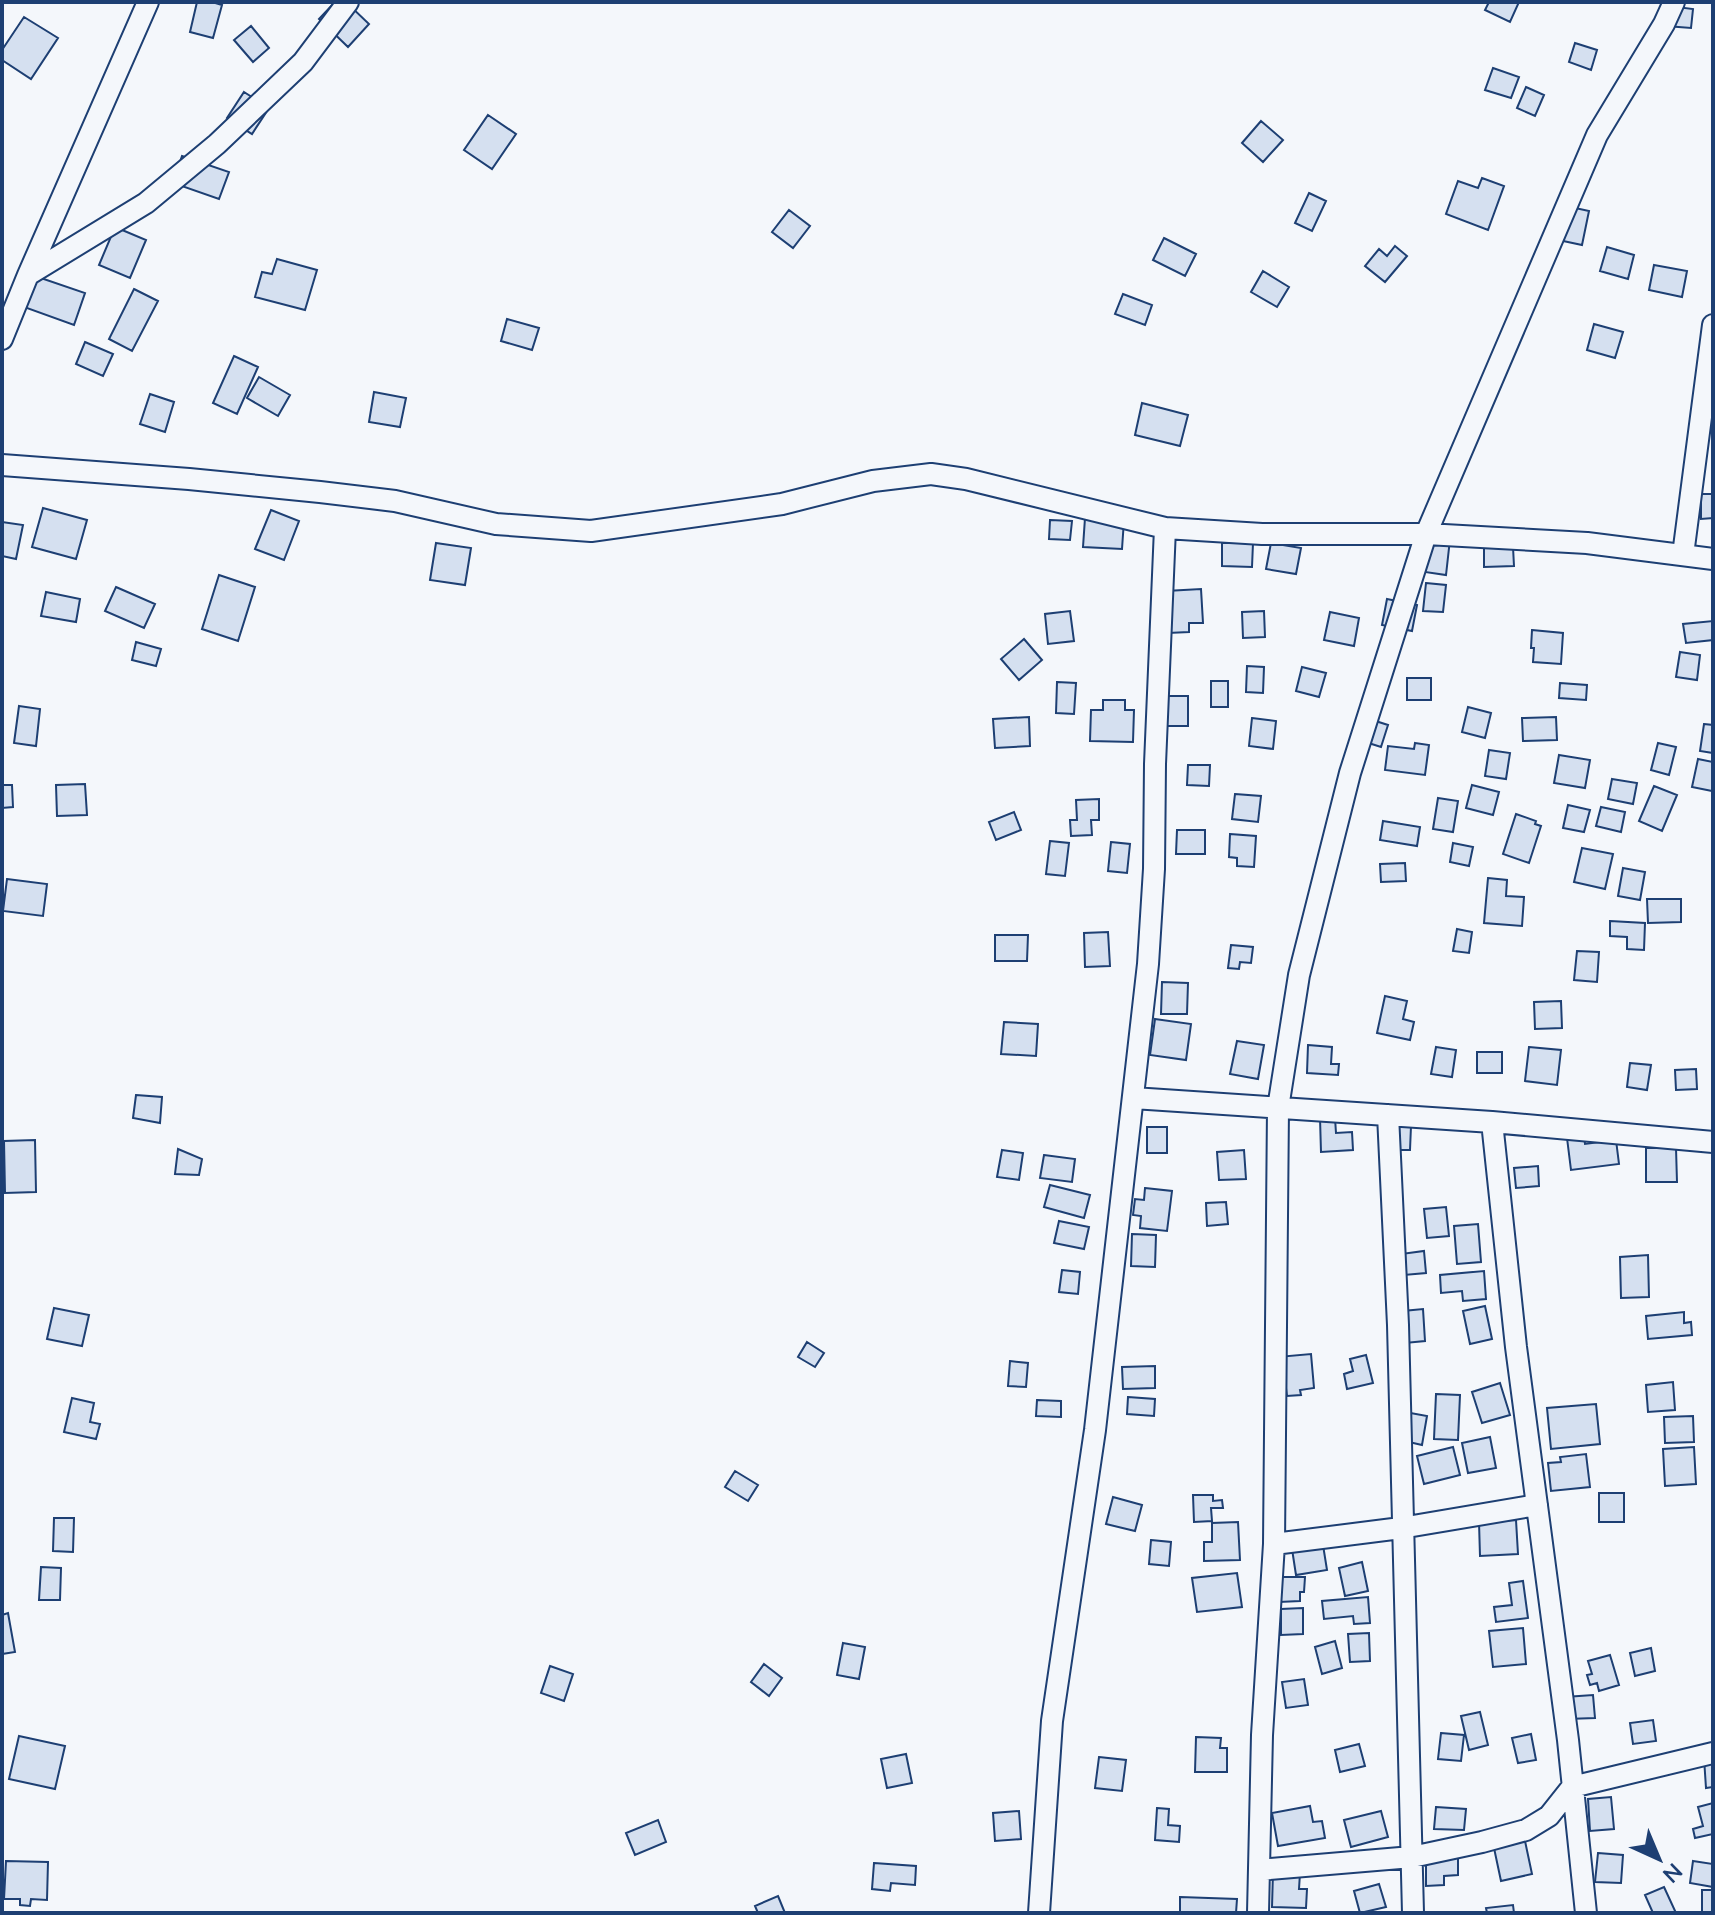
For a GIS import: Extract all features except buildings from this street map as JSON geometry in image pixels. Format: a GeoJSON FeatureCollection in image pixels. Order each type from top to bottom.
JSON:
{"type":"FeatureCollection","features":[{"type":"Feature","properties":{"kind":"street"},"geometry":{"type":"LineString","coordinates":[[2,339],[148,2]]}},
{"type":"Feature","properties":{"kind":"street"},"geometry":{"type":"LineString","coordinates":[[28,275],[146,203],[217,144],[303,62],[348,2]]}},
{"type":"Feature","properties":{"kind":"street"},"geometry":{"type":"LineString","coordinates":[[1258,1913],[1262,1735],[1274,1544],[1278,1108],[1299,975],[1350,773],[1426,534],[1597,135],[1674,2]]}},
{"type":"Feature","properties":{"kind":"street"},"geometry":{"type":"LineString","coordinates":[[1683,555],[1713,325]]}},
{"type":"Feature","properties":{"kind":"street"},"geometry":{"type":"LineString","coordinates":[[2,465],[335,494],[395,501],[496,524],[591,531],[782,504],[873,481],[931,474],[966,479],[1165,528],[1262,534],[1426,534],[1587,543],[1713,559]]}},
{"type":"Feature","properties":{"kind":"street"},"geometry":{"type":"LineString","coordinates":[[1039,1913],[1052,1721],[1095,1430],[1148,964],[1165,528]]}},
{"type":"Feature","properties":{"kind":"street"},"geometry":{"type":"LineString","coordinates":[[1133,1098],[1492,1122],[1713,1142]]}},
{"type":"Feature","properties":{"kind":"street"},"geometry":{"type":"LineString","coordinates":[[1388,1115],[1398,1325],[1413,1913]]}},
{"type":"Feature","properties":{"kind":"street"},"geometry":{"type":"LineString","coordinates":[[1492,1122],[1586,1913]]}},
{"type":"Feature","properties":{"kind":"street"},"geometry":{"type":"LineString","coordinates":[[1274,1544],[1401,1528],[1537,1505]]}},
{"type":"Feature","properties":{"kind":"street"},"geometry":{"type":"LineString","coordinates":[[1259,1870],[1412,1857],[1482,1842],[1526,1830],[1549,1816],[1572,1787],[1713,1753]]}}]}
